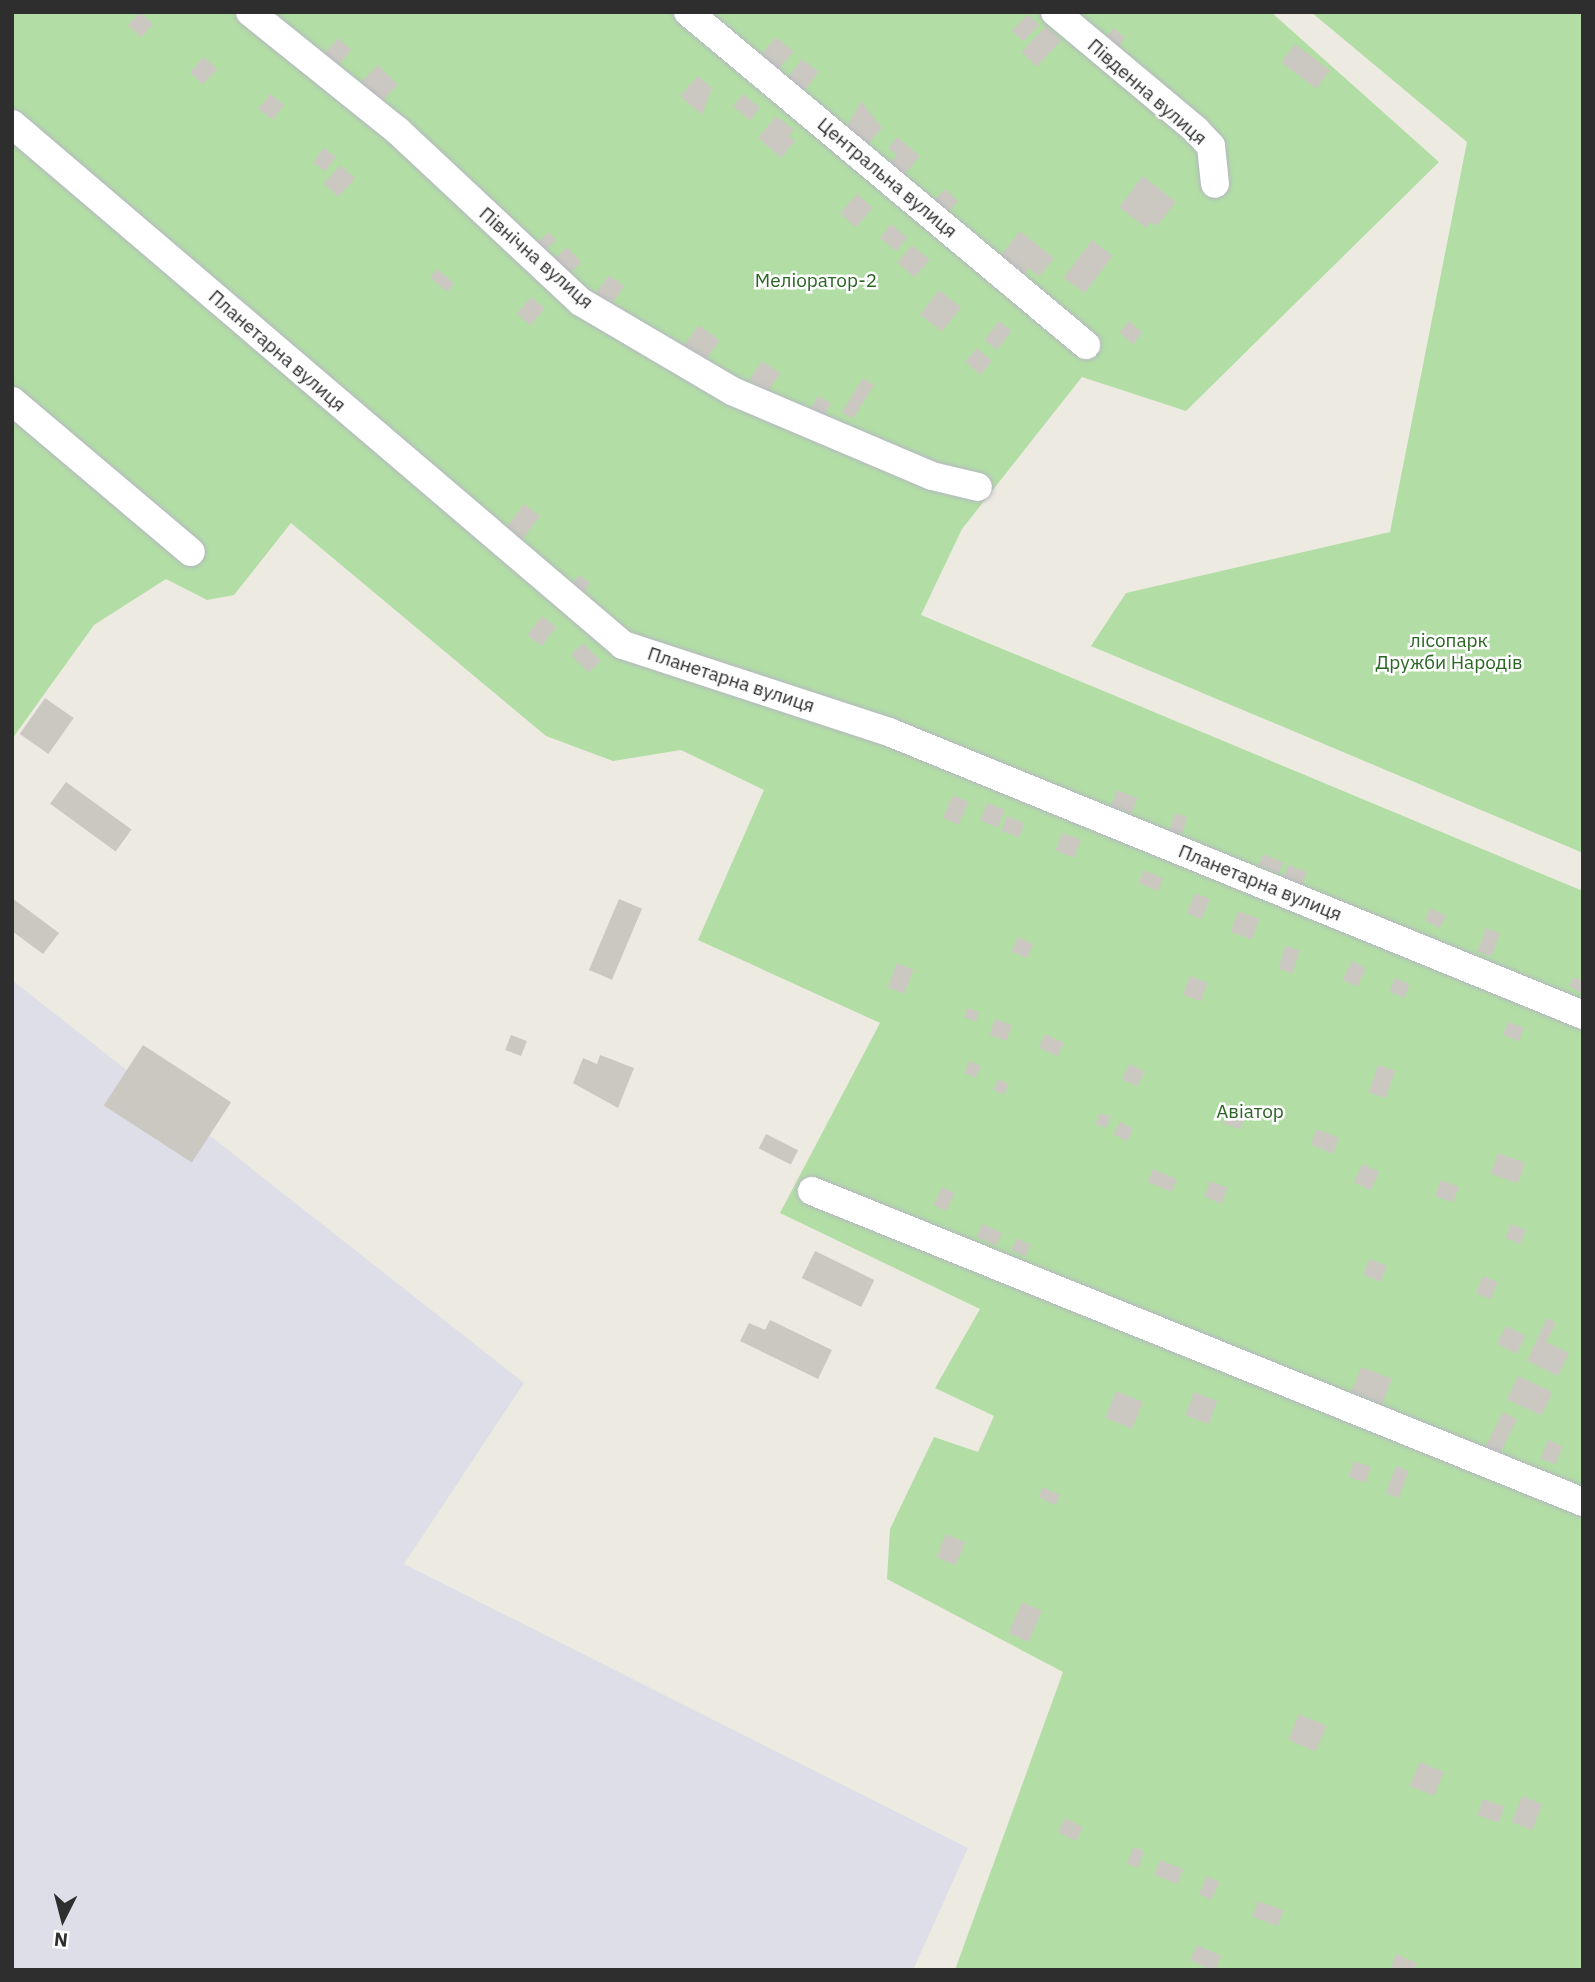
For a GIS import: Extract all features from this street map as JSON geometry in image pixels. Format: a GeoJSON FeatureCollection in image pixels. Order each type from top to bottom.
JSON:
{"type":"FeatureCollection","features":[{"type":"Feature","properties":{"kind":"street","name":"Північна вулиця"},"geometry":{"type":"LineString","coordinates":[[250,12],[398,131],[581,302],[732,391],[932,476],[978,487]]}},
{"type":"Feature","properties":{"kind":"street","name":"Центральна вулиця"},"geometry":{"type":"LineString","coordinates":[[688,12],[1086,345]]}},
{"type":"Feature","properties":{"kind":"street","name":"Південна вулиця"},"geometry":{"type":"LineString","coordinates":[[1055,12],[1196,130],[1210,146],[1215,184]]}},
{"type":"Feature","properties":{"kind":"street","name":"Планетарна вулиця"},"geometry":{"type":"LineString","coordinates":[[12,124],[623,645],[889,732],[1583,1015]]}},
{"type":"Feature","properties":{"kind":"street"},"geometry":{"type":"LineString","coordinates":[[12,401],[191,552]]}},
{"type":"Feature","properties":{"kind":"street"},"geometry":{"type":"LineString","coordinates":[[811,1191],[1583,1502]]}},
{"type":"Feature","properties":{"kind":"shaded area"},"geometry":{"type":"Polygon","coordinates":[[[12,980],[524,1383],[404,1564],[968,1848],[913,1970],[12,1970],[12,980]]]}},
{"type":"Feature","properties":{"kind":"green space","name":"Авіатор"},"geometry":{"type":"Polygon","coordinates":[[[12,12],[1271,12],[1439,162],[1186,411],[1082,377],[962,529],[921,615],[1583,891],[1583,1970],[955,1970],[1063,1672],[887,1579],[890,1529],[934,1437],[978,1452],[994,1416],[935,1388],[980,1309],[780,1213],[880,1023],[698,940],[764,790],[681,750],[613,761],[546,736],[291,523],[234,595],[207,600],[166,579],[94,625],[12,739],[12,12]]]}},
{"type":"Feature","properties":{"kind":"green space","name":"лісопарк Дружби Народів"},"geometry":{"type":"Polygon","coordinates":[[[1311,12],[1583,12],[1583,853],[1091,646],[1126,593],[1390,532],[1467,142],[1311,12]]]}},
{"type":"Feature","properties":{"kind":"building"},"geometry":{"type":"Polygon","coordinates":[[[140,12],[153,24],[141,37],[128,25],[140,12]]]}},
{"type":"Feature","properties":{"kind":"building"},"geometry":{"type":"Polygon","coordinates":[[[1028,14],[1039,25],[1023,42],[1012,30],[1028,14]]]}},
{"type":"Feature","properties":{"kind":"building"},"geometry":{"type":"Polygon","coordinates":[[[1046,26],[1061,40],[1037,67],[1021,52],[1046,26]]]}},
{"type":"Feature","properties":{"kind":"building"},"geometry":{"type":"Polygon","coordinates":[[[1114,28],[1125,38],[1110,55],[1099,45],[1114,28]]]}},
{"type":"Feature","properties":{"kind":"building"},"geometry":{"type":"Polygon","coordinates":[[[776,37],[794,52],[777,72],[759,57],[776,37]]]}},
{"type":"Feature","properties":{"kind":"building"},"geometry":{"type":"Polygon","coordinates":[[[338,38],[352,50],[336,67],[323,55],[338,38]]]}},
{"type":"Feature","properties":{"kind":"building"},"geometry":{"type":"Polygon","coordinates":[[[1295,44],[1330,70],[1316,89],[1281,62],[1295,44]]]}},
{"type":"Feature","properties":{"kind":"building"},"geometry":{"type":"Polygon","coordinates":[[[204,57],[217,69],[203,85],[190,72],[204,57]]]}},
{"type":"Feature","properties":{"kind":"building"},"geometry":{"type":"Polygon","coordinates":[[[802,59],[819,72],[804,91],[788,78],[802,59]]]}},
{"type":"Feature","properties":{"kind":"building"},"geometry":{"type":"Polygon","coordinates":[[[378,65],[398,85],[379,104],[359,84],[378,65]]]}},
{"type":"Feature","properties":{"kind":"building"},"geometry":{"type":"Polygon","coordinates":[[[698,76],[712,88],[702,115],[680,96],[698,76]]]}},
{"type":"Feature","properties":{"kind":"building"},"geometry":{"type":"Polygon","coordinates":[[[270,94],[284,105],[272,120],[258,109],[270,94]]]}},
{"type":"Feature","properties":{"kind":"building"},"geometry":{"type":"Polygon","coordinates":[[[743,94],[760,108],[750,120],[733,106],[743,94]]]}},
{"type":"Feature","properties":{"kind":"building"},"geometry":{"type":"Polygon","coordinates":[[[861,101],[882,128],[861,152],[842,136],[861,101]]]}},
{"type":"Feature","properties":{"kind":"building"},"geometry":{"type":"Polygon","coordinates":[[[776,116],[794,130],[789,136],[795,141],[781,158],[758,138],[776,116]]]}},
{"type":"Feature","properties":{"kind":"building"},"geometry":{"type":"Polygon","coordinates":[[[897,137],[920,156],[903,176],[889,164],[897,155],[888,148],[897,137]]]}},
{"type":"Feature","properties":{"kind":"building"},"geometry":{"type":"Polygon","coordinates":[[[324,148],[336,157],[325,171],[313,162],[324,148]]]}},
{"type":"Feature","properties":{"kind":"building"},"geometry":{"type":"Polygon","coordinates":[[[340,165],[355,178],[339,197],[324,184],[340,165]]]}},
{"type":"Feature","properties":{"kind":"building"},"geometry":{"type":"Polygon","coordinates":[[[1143,176],[1176,202],[1157,226],[1151,222],[1146,228],[1119,207],[1143,176]]]}},
{"type":"Feature","properties":{"kind":"building"},"geometry":{"type":"Polygon","coordinates":[[[945,189],[958,201],[947,214],[933,201],[945,189]]]}},
{"type":"Feature","properties":{"kind":"building"},"geometry":{"type":"Polygon","coordinates":[[[857,194],[873,208],[856,227],[840,214],[857,194]]]}},
{"type":"Feature","properties":{"kind":"building"},"geometry":{"type":"Polygon","coordinates":[[[891,224],[907,237],[896,251],[880,238],[891,224]]]}},
{"type":"Feature","properties":{"kind":"building"},"geometry":{"type":"Polygon","coordinates":[[[1020,231],[1054,258],[1039,277],[1029,268],[1022,277],[999,258],[1020,231]]]}},
{"type":"Feature","properties":{"kind":"building"},"geometry":{"type":"Polygon","coordinates":[[[549,232],[556,240],[541,253],[534,245],[549,232]]]}},
{"type":"Feature","properties":{"kind":"building"},"geometry":{"type":"Polygon","coordinates":[[[1092,240],[1113,256],[1084,293],[1064,278],[1092,240]]]}},
{"type":"Feature","properties":{"kind":"building"},"geometry":{"type":"Polygon","coordinates":[[[912,245],[930,260],[915,277],[897,263],[912,245]]]}},
{"type":"Feature","properties":{"kind":"building"},"geometry":{"type":"Polygon","coordinates":[[[567,247],[581,262],[567,275],[553,260],[567,247]]]}},
{"type":"Feature","properties":{"kind":"building"},"geometry":{"type":"Polygon","coordinates":[[[437,269],[455,284],[448,292],[430,277],[437,269]]]}},
{"type":"Feature","properties":{"kind":"building"},"geometry":{"type":"Polygon","coordinates":[[[609,275],[624,286],[610,306],[595,294],[609,275]]]}},
{"type":"Feature","properties":{"kind":"building"},"geometry":{"type":"Polygon","coordinates":[[[939,290],[961,307],[942,332],[920,314],[939,290]]]}},
{"type":"Feature","properties":{"kind":"building"},"geometry":{"type":"Polygon","coordinates":[[[531,297],[545,309],[530,325],[517,314],[531,297]]]}},
{"type":"Feature","properties":{"kind":"building"},"geometry":{"type":"Polygon","coordinates":[[[999,321],[1012,331],[997,350],[984,340],[999,321]]]}},
{"type":"Feature","properties":{"kind":"building"},"geometry":{"type":"Polygon","coordinates":[[[1129,321],[1143,333],[1133,344],[1119,332],[1129,321]]]}},
{"type":"Feature","properties":{"kind":"building"},"geometry":{"type":"Polygon","coordinates":[[[699,325],[720,341],[704,361],[683,346],[699,325]]]}},
{"type":"Feature","properties":{"kind":"building"},"geometry":{"type":"Polygon","coordinates":[[[977,348],[992,361],[980,375],[965,362],[977,348]]]}},
{"type":"Feature","properties":{"kind":"building"},"geometry":{"type":"Polygon","coordinates":[[[762,361],[780,373],[767,392],[749,380],[762,361]]]}},
{"type":"Feature","properties":{"kind":"building"},"geometry":{"type":"Polygon","coordinates":[[[863,378],[874,385],[853,419],[842,412],[863,378]]]}},
{"type":"Feature","properties":{"kind":"building"},"geometry":{"type":"Polygon","coordinates":[[[818,396],[831,403],[825,415],[811,408],[818,396]]]}},
{"type":"Feature","properties":{"kind":"building"},"geometry":{"type":"Polygon","coordinates":[[[524,504],[540,516],[523,539],[507,527],[524,504]]]}},
{"type":"Feature","properties":{"kind":"building"},"geometry":{"type":"Polygon","coordinates":[[[579,575],[590,583],[581,596],[570,588],[579,575]]]}},
{"type":"Feature","properties":{"kind":"building"},"geometry":{"type":"Polygon","coordinates":[[[542,616],[556,627],[541,646],[527,635],[542,616]]]}},
{"type":"Feature","properties":{"kind":"building"},"geometry":{"type":"Polygon","coordinates":[[[583,643],[601,661],[589,673],[571,655],[583,643]]]}},
{"type":"Feature","properties":{"kind":"building"},"geometry":{"type":"Polygon","coordinates":[[[45,698],[74,718],[48,754],[20,734],[45,698]]]}},
{"type":"Feature","properties":{"kind":"building"},"geometry":{"type":"Polygon","coordinates":[[[66,782],[132,830],[116,851],[50,804],[66,782]]]}},
{"type":"Feature","properties":{"kind":"building"},"geometry":{"type":"Polygon","coordinates":[[[1117,790],[1138,798],[1131,814],[1111,806],[1117,790]]]}},
{"type":"Feature","properties":{"kind":"building"},"geometry":{"type":"Polygon","coordinates":[[[953,795],[969,802],[958,825],[943,818],[953,795]]]}},
{"type":"Feature","properties":{"kind":"building"},"geometry":{"type":"Polygon","coordinates":[[[987,803],[1005,810],[998,828],[980,821],[987,803]]]}},
{"type":"Feature","properties":{"kind":"building"},"geometry":{"type":"Polygon","coordinates":[[[1175,813],[1187,817],[1181,837],[1169,833],[1175,813]]]}},
{"type":"Feature","properties":{"kind":"building"},"geometry":{"type":"Polygon","coordinates":[[[1007,816],[1025,823],[1019,838],[1001,831],[1007,816]]]}},
{"type":"Feature","properties":{"kind":"building"},"geometry":{"type":"Polygon","coordinates":[[[1062,833],[1081,840],[1074,858],[1056,851],[1062,833]]]}},
{"type":"Feature","properties":{"kind":"building"},"geometry":{"type":"Polygon","coordinates":[[[1263,854],[1283,862],[1279,873],[1259,865],[1263,854]]]}},
{"type":"Feature","properties":{"kind":"building"},"geometry":{"type":"Polygon","coordinates":[[[1288,865],[1307,872],[1301,887],[1283,880],[1288,865]]]}},
{"type":"Feature","properties":{"kind":"building"},"geometry":{"type":"Polygon","coordinates":[[[1144,870],[1163,878],[1158,891],[1139,883],[1144,870]]]}},
{"type":"Feature","properties":{"kind":"building"},"geometry":{"type":"Polygon","coordinates":[[[1195,893],[1210,899],[1202,919],[1187,913],[1195,893]]]}},
{"type":"Feature","properties":{"kind":"building"},"geometry":{"type":"Polygon","coordinates":[[[12,898],[59,933],[43,954],[12,931],[12,898]]]}},
{"type":"Feature","properties":{"kind":"building"},"geometry":{"type":"Polygon","coordinates":[[[619,899],[642,909],[612,980],[589,970],[619,899]]]}},
{"type":"Feature","properties":{"kind":"building"},"geometry":{"type":"Polygon","coordinates":[[[1431,908],[1446,916],[1439,928],[1424,920],[1431,908]]]}},
{"type":"Feature","properties":{"kind":"building"},"geometry":{"type":"Polygon","coordinates":[[[1238,911],[1260,919],[1252,940],[1230,932],[1238,911]]]}},
{"type":"Feature","properties":{"kind":"building"},"geometry":{"type":"Polygon","coordinates":[[[1486,928],[1500,933],[1492,957],[1477,951],[1486,928]]]}},
{"type":"Feature","properties":{"kind":"building"},"geometry":{"type":"Polygon","coordinates":[[[1018,937],[1034,944],[1027,959],[1011,952],[1018,937]]]}},
{"type":"Feature","properties":{"kind":"building"},"geometry":{"type":"Polygon","coordinates":[[[1285,946],[1299,950],[1293,973],[1278,969],[1285,946]]]}},
{"type":"Feature","properties":{"kind":"building"},"geometry":{"type":"Polygon","coordinates":[[[1352,961],[1366,968],[1357,987],[1342,980],[1352,961]]]}},
{"type":"Feature","properties":{"kind":"building"},"geometry":{"type":"Polygon","coordinates":[[[897,963],[914,970],[904,994],[887,987],[897,963]]]}},
{"type":"Feature","properties":{"kind":"building"},"geometry":{"type":"Polygon","coordinates":[[[1190,976],[1208,983],[1201,1001],[1183,995],[1190,976]]]}},
{"type":"Feature","properties":{"kind":"building"},"geometry":{"type":"Polygon","coordinates":[[[1574,977],[1583,981],[1583,994],[1569,986],[1574,977]]]}},
{"type":"Feature","properties":{"kind":"building"},"geometry":{"type":"Polygon","coordinates":[[[1395,978],[1410,984],[1404,998],[1389,992],[1395,978]]]}},
{"type":"Feature","properties":{"kind":"building"},"geometry":{"type":"Polygon","coordinates":[[[967,1008],[979,1012],[976,1022],[964,1018],[967,1008]]]}},
{"type":"Feature","properties":{"kind":"building"},"geometry":{"type":"Polygon","coordinates":[[[995,1019],[1012,1025],[1006,1041],[989,1035],[995,1019]]]}},
{"type":"Feature","properties":{"kind":"building"},"geometry":{"type":"Polygon","coordinates":[[[1508,1022],[1524,1028],[1519,1041],[1503,1035],[1508,1022]]]}},
{"type":"Feature","properties":{"kind":"building"},"geometry":{"type":"Polygon","coordinates":[[[1045,1034],[1064,1043],[1058,1056],[1039,1048],[1045,1034]]]}},
{"type":"Feature","properties":{"kind":"building"},"geometry":{"type":"Polygon","coordinates":[[[511,1035],[527,1041],[521,1056],[505,1050],[511,1035]]]}},
{"type":"Feature","properties":{"kind":"building"},"geometry":{"type":"Polygon","coordinates":[[[143,1045],[231,1102],[192,1163],[104,1105],[143,1045]]]}},
{"type":"Feature","properties":{"kind":"building"},"geometry":{"type":"Polygon","coordinates":[[[600,1055],[634,1068],[618,1108],[573,1083],[583,1058],[597,1064],[600,1055]]]}},
{"type":"Feature","properties":{"kind":"building"},"geometry":{"type":"Polygon","coordinates":[[[969,1061],[981,1066],[976,1078],[964,1073],[969,1061]]]}},
{"type":"Feature","properties":{"kind":"building"},"geometry":{"type":"Polygon","coordinates":[[[1129,1064],[1145,1071],[1138,1086],[1122,1080],[1129,1064]]]}},
{"type":"Feature","properties":{"kind":"building"},"geometry":{"type":"Polygon","coordinates":[[[1378,1065],[1395,1071],[1386,1098],[1369,1092],[1378,1065]]]}},
{"type":"Feature","properties":{"kind":"building"},"geometry":{"type":"Polygon","coordinates":[[[998,1079],[1009,1084],[1004,1095],[993,1090],[998,1079]]]}},
{"type":"Feature","properties":{"kind":"building"},"geometry":{"type":"Polygon","coordinates":[[[1229,1105],[1247,1112],[1240,1130],[1222,1123],[1229,1105]]]}},
{"type":"Feature","properties":{"kind":"building"},"geometry":{"type":"Polygon","coordinates":[[[1100,1113],[1111,1117],[1106,1128],[1095,1124],[1100,1113]]]}},
{"type":"Feature","properties":{"kind":"building"},"geometry":{"type":"Polygon","coordinates":[[[1120,1122],[1133,1129],[1127,1141],[1113,1134],[1120,1122]]]}},
{"type":"Feature","properties":{"kind":"building"},"geometry":{"type":"Polygon","coordinates":[[[1317,1129],[1339,1138],[1333,1154],[1311,1145],[1317,1129]]]}},
{"type":"Feature","properties":{"kind":"building"},"geometry":{"type":"Polygon","coordinates":[[[766,1134],[798,1150],[791,1165],[759,1148],[766,1134]]]}},
{"type":"Feature","properties":{"kind":"building"},"geometry":{"type":"Polygon","coordinates":[[[1498,1153],[1525,1163],[1518,1184],[1490,1174],[1498,1153]]]}},
{"type":"Feature","properties":{"kind":"building"},"geometry":{"type":"Polygon","coordinates":[[[1362,1164],[1379,1172],[1371,1190],[1354,1182],[1362,1164]]]}},
{"type":"Feature","properties":{"kind":"building"},"geometry":{"type":"Polygon","coordinates":[[[1153,1169],[1177,1179],[1171,1192],[1148,1182],[1153,1169]]]}},
{"type":"Feature","properties":{"kind":"building"},"geometry":{"type":"Polygon","coordinates":[[[1441,1180],[1459,1187],[1453,1203],[1435,1196],[1441,1180]]]}},
{"type":"Feature","properties":{"kind":"building"},"geometry":{"type":"Polygon","coordinates":[[[1210,1181],[1228,1188],[1222,1204],[1204,1197],[1210,1181]]]}},
{"type":"Feature","properties":{"kind":"building"},"geometry":{"type":"Polygon","coordinates":[[[942,1187],[955,1193],[946,1211],[934,1205],[942,1187]]]}},
{"type":"Feature","properties":{"kind":"building"},"geometry":{"type":"Polygon","coordinates":[[[982,1224],[1002,1233],[996,1246],[976,1237],[982,1224]]]}},
{"type":"Feature","properties":{"kind":"building"},"geometry":{"type":"Polygon","coordinates":[[[1511,1224],[1526,1230],[1520,1244],[1505,1238],[1511,1224]]]}},
{"type":"Feature","properties":{"kind":"building"},"geometry":{"type":"Polygon","coordinates":[[[1017,1238],[1031,1245],[1025,1257],[1011,1250],[1017,1238]]]}},
{"type":"Feature","properties":{"kind":"building"},"geometry":{"type":"Polygon","coordinates":[[[815,1251],[874,1280],[861,1307],[802,1278],[815,1251]]]}},
{"type":"Feature","properties":{"kind":"building"},"geometry":{"type":"Polygon","coordinates":[[[1369,1259],[1387,1266],[1381,1282],[1363,1275],[1369,1259]]]}},
{"type":"Feature","properties":{"kind":"building"},"geometry":{"type":"Polygon","coordinates":[[[1483,1276],[1498,1282],[1491,1300],[1476,1294],[1483,1276]]]}},
{"type":"Feature","properties":{"kind":"building"},"geometry":{"type":"Polygon","coordinates":[[[1547,1318],[1556,1323],[1546,1342],[1569,1353],[1558,1376],[1527,1361],[1547,1318]]]}},
{"type":"Feature","properties":{"kind":"building"},"geometry":{"type":"Polygon","coordinates":[[[770,1320],[832,1350],[818,1379],[740,1341],[749,1323],[765,1330],[770,1320]]]}},
{"type":"Feature","properties":{"kind":"building"},"geometry":{"type":"Polygon","coordinates":[[[1506,1326],[1526,1336],[1517,1354],[1497,1344],[1506,1326]]]}},
{"type":"Feature","properties":{"kind":"building"},"geometry":{"type":"Polygon","coordinates":[[[1361,1367],[1392,1379],[1382,1404],[1351,1392],[1361,1367]]]}},
{"type":"Feature","properties":{"kind":"building"},"geometry":{"type":"Polygon","coordinates":[[[1518,1376],[1552,1392],[1541,1416],[1507,1400],[1518,1376]]]}},
{"type":"Feature","properties":{"kind":"building"},"geometry":{"type":"Polygon","coordinates":[[[1116,1391],[1143,1402],[1132,1429],[1105,1418],[1116,1391]]]}},
{"type":"Feature","properties":{"kind":"building"},"geometry":{"type":"Polygon","coordinates":[[[1194,1392],[1217,1401],[1208,1424],[1185,1415],[1194,1392]]]}},
{"type":"Feature","properties":{"kind":"building"},"geometry":{"type":"Polygon","coordinates":[[[1503,1412],[1517,1419],[1497,1459],[1483,1452],[1503,1412]]]}},
{"type":"Feature","properties":{"kind":"building"},"geometry":{"type":"Polygon","coordinates":[[[1548,1440],[1563,1446],[1555,1465],[1541,1459],[1548,1440]]]}},
{"type":"Feature","properties":{"kind":"building"},"geometry":{"type":"Polygon","coordinates":[[[1354,1461],[1371,1467],[1365,1483],[1348,1477],[1354,1461]]]}},
{"type":"Feature","properties":{"kind":"building"},"geometry":{"type":"Polygon","coordinates":[[[1396,1466],[1409,1471],[1399,1498],[1386,1493],[1396,1466]]]}},
{"type":"Feature","properties":{"kind":"building"},"geometry":{"type":"Polygon","coordinates":[[[1043,1487],[1060,1495],[1056,1505],[1038,1497],[1043,1487]]]}},
{"type":"Feature","properties":{"kind":"building"},"geometry":{"type":"Polygon","coordinates":[[[946,1534],[965,1542],[956,1565],[936,1557],[946,1534]]]}},
{"type":"Feature","properties":{"kind":"building"},"geometry":{"type":"Polygon","coordinates":[[[1022,1602],[1042,1611],[1028,1642],[1008,1633],[1022,1602]]]}},
{"type":"Feature","properties":{"kind":"building"},"geometry":{"type":"Polygon","coordinates":[[[1299,1714],[1327,1726],[1316,1751],[1288,1740],[1299,1714]]]}},
{"type":"Feature","properties":{"kind":"building"},"geometry":{"type":"Polygon","coordinates":[[[1420,1762],[1444,1772],[1434,1796],[1410,1786],[1420,1762]]]}},
{"type":"Feature","properties":{"kind":"building"},"geometry":{"type":"Polygon","coordinates":[[[1522,1796],[1542,1804],[1532,1830],[1512,1822],[1522,1796]]]}},
{"type":"Feature","properties":{"kind":"building"},"geometry":{"type":"Polygon","coordinates":[[[1483,1799],[1505,1807],[1499,1823],[1477,1815],[1483,1799]]]}},
{"type":"Feature","properties":{"kind":"building"},"geometry":{"type":"Polygon","coordinates":[[[1065,1818],[1083,1827],[1076,1841],[1058,1832],[1065,1818]]]}},
{"type":"Feature","properties":{"kind":"building"},"geometry":{"type":"Polygon","coordinates":[[[1133,1847],[1144,1851],[1138,1868],[1127,1864],[1133,1847]]]}},
{"type":"Feature","properties":{"kind":"building"},"geometry":{"type":"Polygon","coordinates":[[[1160,1860],[1183,1869],[1178,1884],[1154,1875],[1160,1860]]]}},
{"type":"Feature","properties":{"kind":"building"},"geometry":{"type":"Polygon","coordinates":[[[1207,1876],[1220,1882],[1211,1900],[1199,1894],[1207,1876]]]}},
{"type":"Feature","properties":{"kind":"building"},"geometry":{"type":"Polygon","coordinates":[[[1258,1901],[1283,1910],[1278,1926],[1252,1917],[1258,1901]]]}},
{"type":"Feature","properties":{"kind":"building"},"geometry":{"type":"Polygon","coordinates":[[[1197,1945],[1222,1956],[1215,1970],[1190,1961],[1197,1945]]]}},
{"type":"Feature","properties":{"kind":"building"},"geometry":{"type":"Polygon","coordinates":[[[1396,1954],[1417,1963],[1414,1970],[1390,1970],[1396,1954]]]}},
{"type":"Feature","properties":{"kind":"park label","name":"Меліоратор-2"},"geometry":{"type":"Point","coordinates":[816,281]}}]}
